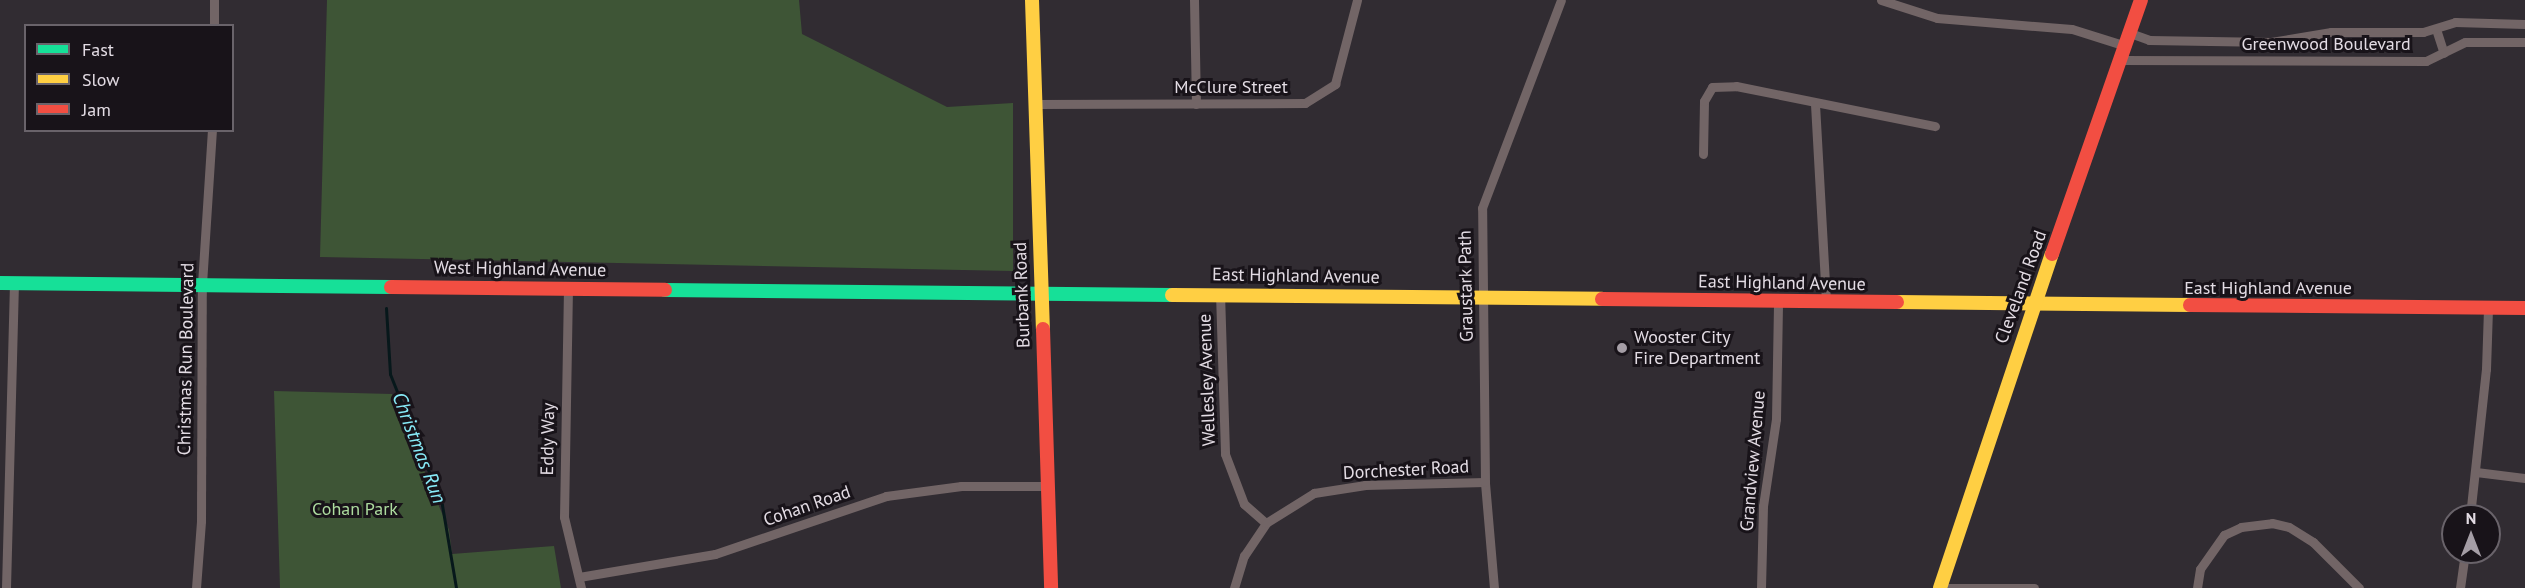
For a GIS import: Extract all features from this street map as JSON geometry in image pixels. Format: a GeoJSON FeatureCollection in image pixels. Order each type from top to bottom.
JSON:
{"type":"FeatureCollection","features":[{"type":"Feature","properties":{"kind":"street"},"geometry":{"type":"LineString","coordinates":[[214,0],[214,24]]}},
{"type":"Feature","properties":{"kind":"street","name":"Burbank Road"},"geometry":{"type":"LineString","coordinates":[[1032,0],[1039,291],[1051,588]]}},
{"type":"Feature","properties":{"kind":"street"},"geometry":{"type":"LineString","coordinates":[[1194,0],[1196,104]]}},
{"type":"Feature","properties":{"kind":"street","name":"McClure Street"},"geometry":{"type":"LineString","coordinates":[[1035,104],[1305,103],[1324,95],[1344,63],[1357,0]]}},
{"type":"Feature","properties":{"kind":"street","name":"Graustark Path"},"geometry":{"type":"LineString","coordinates":[[1493,588],[1485,482],[1480,296],[1486,189],[1561,0]]}},
{"type":"Feature","properties":{"kind":"street","name":"Greenwood Boulevard"},"geometry":{"type":"LineString","coordinates":[[1881,0],[1936,18],[2072,29],[2128,39],[2149,40],[2232,41],[2436,29],[2455,22],[2525,24]]}},
{"type":"Feature","properties":{"kind":"street","name":"Cleveland Road"},"geometry":{"type":"LineString","coordinates":[[1940,588],[2034,304],[2122,60],[2141,0]]}},
{"type":"Feature","properties":{"kind":"street"},"geometry":{"type":"LineString","coordinates":[[2436,29],[2444,53]]}},
{"type":"Feature","properties":{"kind":"street"},"geometry":{"type":"LineString","coordinates":[[2232,41],[2232,59]]}},
{"type":"Feature","properties":{"kind":"street","name":"Greenwood Boulevard"},"geometry":{"type":"LineString","coordinates":[[2122,60],[2426,61],[2465,42],[2525,42]]}},
{"type":"Feature","properties":{"kind":"street"},"geometry":{"type":"LineString","coordinates":[[1703,154],[1704,100],[1712,87],[1736,86],[1815,104],[1935,126]]}},
{"type":"Feature","properties":{"kind":"street"},"geometry":{"type":"LineString","coordinates":[[1815,104],[1826,302]]}},
{"type":"Feature","properties":{"kind":"street","name":"Christmas Run Boulevard"},"geometry":{"type":"LineString","coordinates":[[196,588],[201,521],[202,284],[212,132]]}},
{"type":"Feature","properties":{"kind":"street"},"geometry":{"type":"LineString","coordinates":[[6,588],[7,283]]}},
{"type":"Feature","properties":{"kind":"street","name":"West Highland Avenue"},"geometry":{"type":"LineString","coordinates":[[7,283],[1039,291]]}},
{"type":"Feature","properties":{"kind":"street","name":"Eddy Way"},"geometry":{"type":"LineString","coordinates":[[568,288],[564,517],[580,588]]}},
{"type":"Feature","properties":{"kind":"street","name":"East Highland Avenue"},"geometry":{"type":"LineString","coordinates":[[1039,291],[1826,302],[2525,308]]}},
{"type":"Feature","properties":{"kind":"street","name":"Wellesley Avenue"},"geometry":{"type":"LineString","coordinates":[[1220,293],[1225,454],[1244,504],[1266,524]]}},
{"type":"Feature","properties":{"kind":"street","name":"Grandview Avenue"},"geometry":{"type":"LineString","coordinates":[[1761,588],[1763,506],[1776,419],[1778,300]]}},
{"type":"Feature","properties":{"kind":"street"},"geometry":{"type":"LineString","coordinates":[[2472,504],[2488,308]]}},
{"type":"Feature","properties":{"kind":"street"},"geometry":{"type":"LineString","coordinates":[[2476,472],[2525,478]]}},
{"type":"Feature","properties":{"kind":"street","name":"Dorchester Road"},"geometry":{"type":"LineString","coordinates":[[1234,588],[1244,556],[1266,524],[1314,493],[1365,485],[1485,482]]}},
{"type":"Feature","properties":{"kind":"street","name":"Cohan Road"},"geometry":{"type":"LineString","coordinates":[[579,578],[715,554],[886,496],[961,486],[1048,486]]}},
{"type":"Feature","properties":{"kind":"street"},"geometry":{"type":"LineString","coordinates":[[2197,588],[2200,569],[2224,535],[2241,527],[2272,523],[2289,527],[2313,542],[2359,588]]}},
{"type":"Feature","properties":{"kind":"street"},"geometry":{"type":"LineString","coordinates":[[2460,588],[2463,564]]}},
{"type":"Feature","properties":{"kind":"street"},"geometry":{"type":"LineString","coordinates":[[1940,588],[2034,588]]}},
{"type":"Feature","properties":{"kind":"green space"},"geometry":{"type":"Polygon","coordinates":[[[327,0],[799,0],[802,34],[947,107],[1013,103],[1013,271],[320,257],[327,0]]]}},
{"type":"Feature","properties":{"kind":"green space","name":"Cohan Park"},"geometry":{"type":"Polygon","coordinates":[[[274,391],[392,394],[449,530],[452,554],[554,546],[561,588],[280,588],[274,391]]]}},
{"type":"Feature","properties":{"kind":"waterway","name":"Christmas Run"},"geometry":{"type":"LineString","coordinates":[[386,308],[390,374],[442,505],[456,588]]}},
{"type":"Feature","properties":{"kind":"traffic: fast"},"geometry":{"type":"LineString","coordinates":[[0,283],[391,287]]}},
{"type":"Feature","properties":{"kind":"traffic: fast"},"geometry":{"type":"LineString","coordinates":[[665,290],[1172,295]]}},
{"type":"Feature","properties":{"kind":"traffic: slow"},"geometry":{"type":"LineString","coordinates":[[1032,0],[1043,329]]}},
{"type":"Feature","properties":{"kind":"traffic: slow"},"geometry":{"type":"LineString","coordinates":[[1940,588],[2052,254]]}},
{"type":"Feature","properties":{"kind":"traffic: slow"},"geometry":{"type":"LineString","coordinates":[[1172,295],[1602,299]]}},
{"type":"Feature","properties":{"kind":"traffic: slow"},"geometry":{"type":"LineString","coordinates":[[1897,302],[2190,305]]}},
{"type":"Feature","properties":{"kind":"traffic: jam"},"geometry":{"type":"LineString","coordinates":[[2052,254],[2141,0]]}},
{"type":"Feature","properties":{"kind":"traffic: jam"},"geometry":{"type":"LineString","coordinates":[[391,287],[665,290]]}},
{"type":"Feature","properties":{"kind":"traffic: jam"},"geometry":{"type":"LineString","coordinates":[[1602,299],[1897,302]]}},
{"type":"Feature","properties":{"kind":"traffic: jam"},"geometry":{"type":"LineString","coordinates":[[2190,305],[2525,308]]}},
{"type":"Feature","properties":{"kind":"traffic: jam"},"geometry":{"type":"LineString","coordinates":[[1043,329],[1051,588]]}},
{"type":"Feature","properties":{"kind":"place","name":"Wooster City Fire Department"},"geometry":{"type":"Point","coordinates":[1622,348]}}]}
